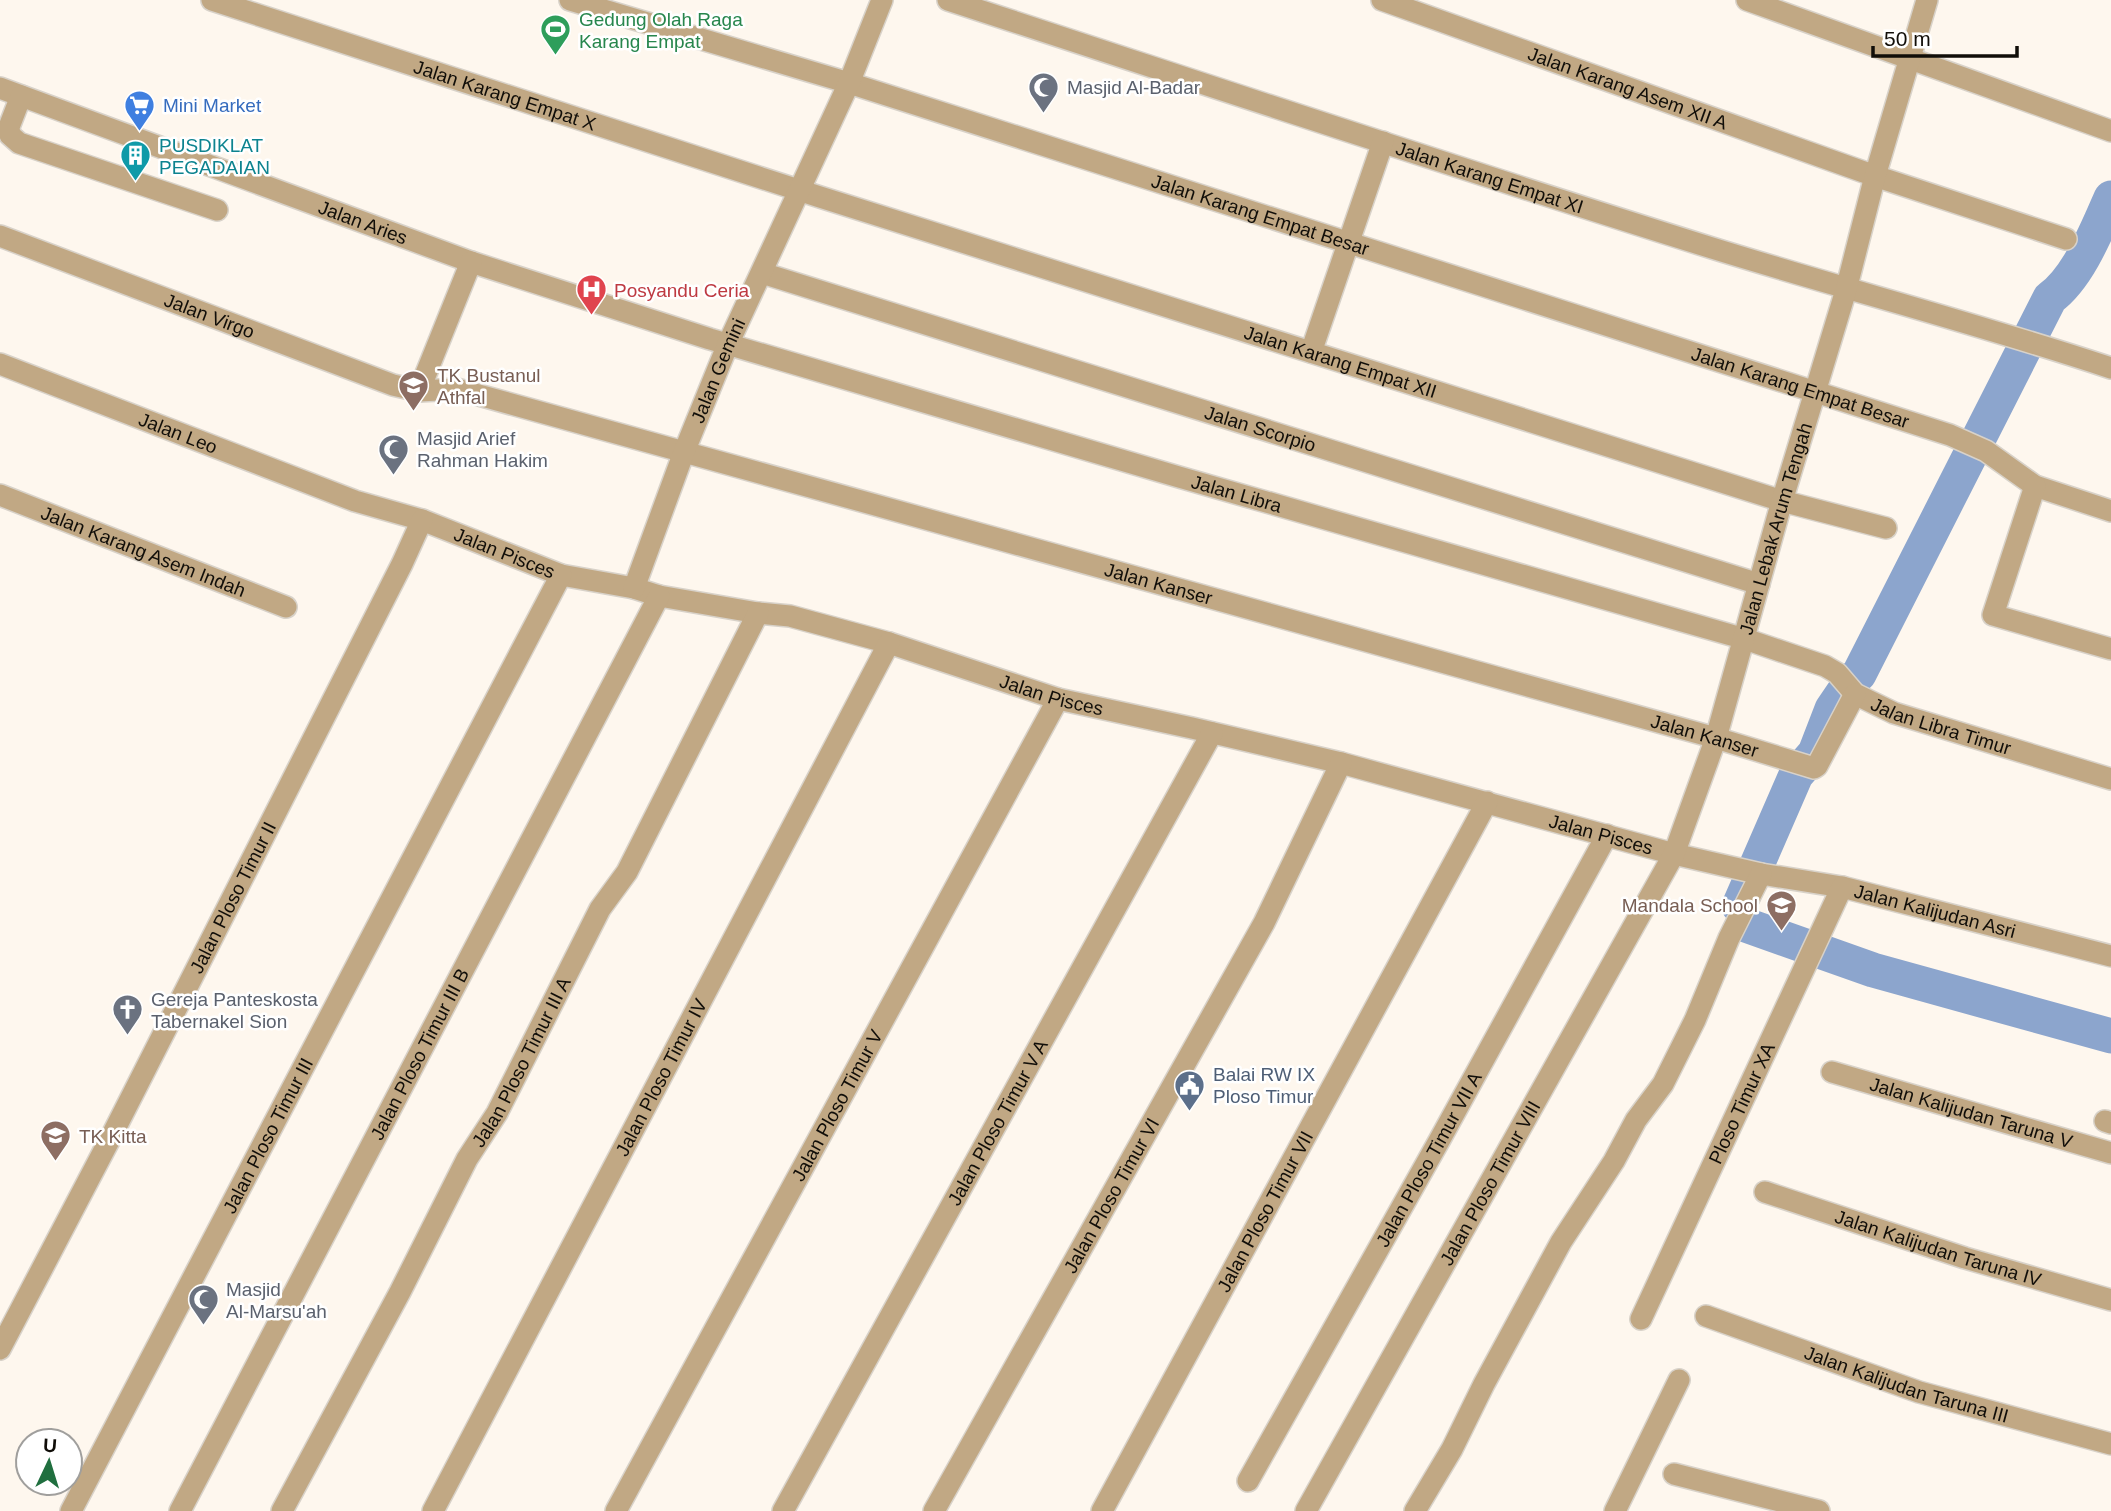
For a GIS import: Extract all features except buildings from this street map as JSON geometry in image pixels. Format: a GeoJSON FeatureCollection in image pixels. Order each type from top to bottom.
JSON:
{"type":"FeatureCollection","features":[{"type":"Feature","properties":{"kind":"street","name":"Jalan Karang Empat X"},"geometry":{"type":"LineString","coordinates":[[212,0],[798,190]]}},
{"type":"Feature","properties":{"kind":"street","name":"Jalan Karang Empat Besar"},"geometry":{"type":"LineString","coordinates":[[572,0],[849,83],[1816,391],[1968,443],[2035,486],[2111,511]]}},
{"type":"Feature","properties":{"kind":"street"},"geometry":{"type":"LineString","coordinates":[[849,83],[882,0]]}},
{"type":"Feature","properties":{"kind":"street","name":"Jalan Karang Empat XI"},"geometry":{"type":"LineString","coordinates":[[948,0],[1846,290],[2028,341],[2111,368]]}},
{"type":"Feature","properties":{"kind":"street","name":"Jalan Karang Asem XII A"},"geometry":{"type":"LineString","coordinates":[[1382,0],[1875,176],[2066,239]]}},
{"type":"Feature","properties":{"kind":"street"},"geometry":{"type":"LineString","coordinates":[[1747,0],[2111,131]]}},
{"type":"Feature","properties":{"kind":"street","name":"Jalan Lebak Arum Tengah"},"geometry":{"type":"LineString","coordinates":[[1674,854],[1716,738],[1927,0]]}},
{"type":"Feature","properties":{"kind":"street","name":"Jalan Gemini"},"geometry":{"type":"LineString","coordinates":[[634,588],[728,344],[849,83]]}},
{"type":"Feature","properties":{"kind":"street","name":"Jalan Aries"},"geometry":{"type":"LineString","coordinates":[[0,88],[471,262],[728,344]]}},
{"type":"Feature","properties":{"kind":"street"},"geometry":{"type":"LineString","coordinates":[[21,96],[9,127],[10,135],[19,143],[217,209]]}},
{"type":"Feature","properties":{"kind":"street"},"geometry":{"type":"LineString","coordinates":[[1311,352],[1383,142]]}},
{"type":"Feature","properties":{"kind":"street","name":"Jalan Karang Empat XII"},"geometry":{"type":"LineString","coordinates":[[798,190],[1782,501],[1886,528]]}},
{"type":"Feature","properties":{"kind":"street","name":"Jalan Virgo"},"geometry":{"type":"LineString","coordinates":[[0,236],[393,385],[419,391]]}},
{"type":"Feature","properties":{"kind":"street"},"geometry":{"type":"LineString","coordinates":[[419,391],[471,262]]}},
{"type":"Feature","properties":{"kind":"street","name":"Jalan Scorpio"},"geometry":{"type":"LineString","coordinates":[[762,274],[1759,584]]}},
{"type":"Feature","properties":{"kind":"street","name":"Jalan Libra"},"geometry":{"type":"LineString","coordinates":[[728,344],[1192,481],[1745,639]]}},
{"type":"Feature","properties":{"kind":"street","name":"Jalan Leo"},"geometry":{"type":"LineString","coordinates":[[0,364],[355,501]]}},
{"type":"Feature","properties":{"kind":"street","name":"Jalan Kanser"},"geometry":{"type":"LineString","coordinates":[[419,391],[457,389],[1716,738],[1804,765],[1817,766],[1849,687]]}},
{"type":"Feature","properties":{"kind":"street"},"geometry":{"type":"LineString","coordinates":[[2035,486],[1993,615],[2111,649]]}},
{"type":"Feature","properties":{"kind":"street","name":"Jalan Karang Asem Indah"},"geometry":{"type":"LineString","coordinates":[[0,495],[286,607]]}},
{"type":"Feature","properties":{"kind":"street","name":"Jalan Pisces"},"geometry":{"type":"LineString","coordinates":[[355,501],[422,520],[561,575],[634,588],[659,596],[790,616],[889,643],[1058,699],[1341,763],[1674,854],[1754,872]]}},
{"type":"Feature","properties":{"kind":"street","name":"Jalan Ploso Timur II"},"geometry":{"type":"LineString","coordinates":[[0,1349],[110,1139],[422,520]]}},
{"type":"Feature","properties":{"kind":"street","name":"Jalan Ploso Timur III"},"geometry":{"type":"LineString","coordinates":[[71,1511],[561,575]]}},
{"type":"Feature","properties":{"kind":"street","name":"Jalan Ploso Timur III B"},"geometry":{"type":"LineString","coordinates":[[180,1511],[659,596]]}},
{"type":"Feature","properties":{"kind":"street","name":"Jalan Ploso Timur III A"},"geometry":{"type":"LineString","coordinates":[[282,1511],[400,1292],[467,1159],[508,1091],[600,909],[627,872],[758,613]]}},
{"type":"Feature","properties":{"kind":"street","name":"Jalan Libra Timur"},"geometry":{"type":"LineString","coordinates":[[1745,639],[1825,666],[1849,687],[1894,713],[2111,779]]}},
{"type":"Feature","properties":{"kind":"street","name":"Jalan Ploso Timur IV"},"geometry":{"type":"LineString","coordinates":[[433,1511],[889,643]]}},
{"type":"Feature","properties":{"kind":"street","name":"Jalan Ploso Timur V"},"geometry":{"type":"LineString","coordinates":[[616,1511],[1058,699]]}},
{"type":"Feature","properties":{"kind":"street","name":"Jalan Ploso Timur V A"},"geometry":{"type":"LineString","coordinates":[[783,1511],[1212,733]]}},
{"type":"Feature","properties":{"kind":"street","name":"Jalan Ploso Timur VI"},"geometry":{"type":"LineString","coordinates":[[934,1511],[1264,923],[1341,763]]}},
{"type":"Feature","properties":{"kind":"street","name":"Jalan Ploso Timur VII"},"geometry":{"type":"LineString","coordinates":[[1102,1511],[1487,802]]}},
{"type":"Feature","properties":{"kind":"street","name":"Jalan Ploso Timur VII A"},"geometry":{"type":"LineString","coordinates":[[1248,1481],[1439,1141],[1606,835]]}},
{"type":"Feature","properties":{"kind":"street","name":"Jalan Ploso Timur VIII"},"geometry":{"type":"LineString","coordinates":[[1306,1511],[1674,854]]}},
{"type":"Feature","properties":{"kind":"street"},"geometry":{"type":"LineString","coordinates":[[1416,1511],[1452,1449],[1561,1242],[1614,1161],[1636,1120],[1663,1084],[1695,1020],[1754,872]]}},
{"type":"Feature","properties":{"kind":"street","name":"Jalan Kalijudan Asri"},"geometry":{"type":"LineString","coordinates":[[1754,872],[1842,887],[2111,956]]}},
{"type":"Feature","properties":{"kind":"street","name":"Ploso Timur XA"},"geometry":{"type":"LineString","coordinates":[[1641,1319],[1842,887]]}},
{"type":"Feature","properties":{"kind":"street","name":"Jalan Kalijudan Taruna V"},"geometry":{"type":"LineString","coordinates":[[1832,1072],[2111,1153]]}},
{"type":"Feature","properties":{"kind":"street","name":"Jalan Kalijudan Taruna IV"},"geometry":{"type":"LineString","coordinates":[[1765,1192],[1965,1258],[2111,1300]]}},
{"type":"Feature","properties":{"kind":"street","name":"Jalan Kalijudan Taruna III"},"geometry":{"type":"LineString","coordinates":[[1706,1317],[1919,1392],[2111,1444]]}},
{"type":"Feature","properties":{"kind":"street"},"geometry":{"type":"LineString","coordinates":[[1615,1511],[1679,1380]]}},
{"type":"Feature","properties":{"kind":"street"},"geometry":{"type":"LineString","coordinates":[[1674,1474],[1819,1511]]}},
{"type":"Feature","properties":{"kind":"waterway"},"geometry":{"type":"LineString","coordinates":[[1739,906],[1796,775],[1815,753],[1832,709],[1859,674],[2050,298],[2078,266],[2111,198]]}},
{"type":"Feature","properties":{"kind":"waterway"},"geometry":{"type":"LineString","coordinates":[[1743,924],[1873,970],[2111,1036]]}},
{"type":"Feature","properties":{"kind":"place","name":"Gedung Olah Raga Karang Empat"},"geometry":{"type":"Point","coordinates":[556,57]}},
{"type":"Feature","properties":{"kind":"place","name":"Masjid Al-Badar"},"geometry":{"type":"Point","coordinates":[1044,114]}},
{"type":"Feature","properties":{"kind":"place","name":"Mini Market"},"geometry":{"type":"Point","coordinates":[140,132]}},
{"type":"Feature","properties":{"kind":"place","name":"PUSDIKLAT PEGADAIAN"},"geometry":{"type":"Point","coordinates":[136,183]}},
{"type":"Feature","properties":{"kind":"place","name":"Posyandu Ceria"},"geometry":{"type":"Point","coordinates":[591,317]}},
{"type":"Feature","properties":{"kind":"place","name":"TK Bustanul Athfal"},"geometry":{"type":"Point","coordinates":[414,413]}},
{"type":"Feature","properties":{"kind":"place","name":"Masjid Arief Rahman Hakim"},"geometry":{"type":"Point","coordinates":[394,476]}},
{"type":"Feature","properties":{"kind":"place","name":"Mandala School"},"geometry":{"type":"Point","coordinates":[1781,932]}},
{"type":"Feature","properties":{"kind":"place","name":"Gereja Panteskosta Tabernakel Sion"},"geometry":{"type":"Point","coordinates":[128,1037]}},
{"type":"Feature","properties":{"kind":"place","name":"Balai RW IX Ploso Timur"},"geometry":{"type":"Point","coordinates":[1190,1112]}},
{"type":"Feature","properties":{"kind":"place","name":"TK Kitta"},"geometry":{"type":"Point","coordinates":[56,1163]}},
{"type":"Feature","properties":{"kind":"place","name":"Masjid Al-Marsu'ah"},"geometry":{"type":"Point","coordinates":[203,1327]}}]}
